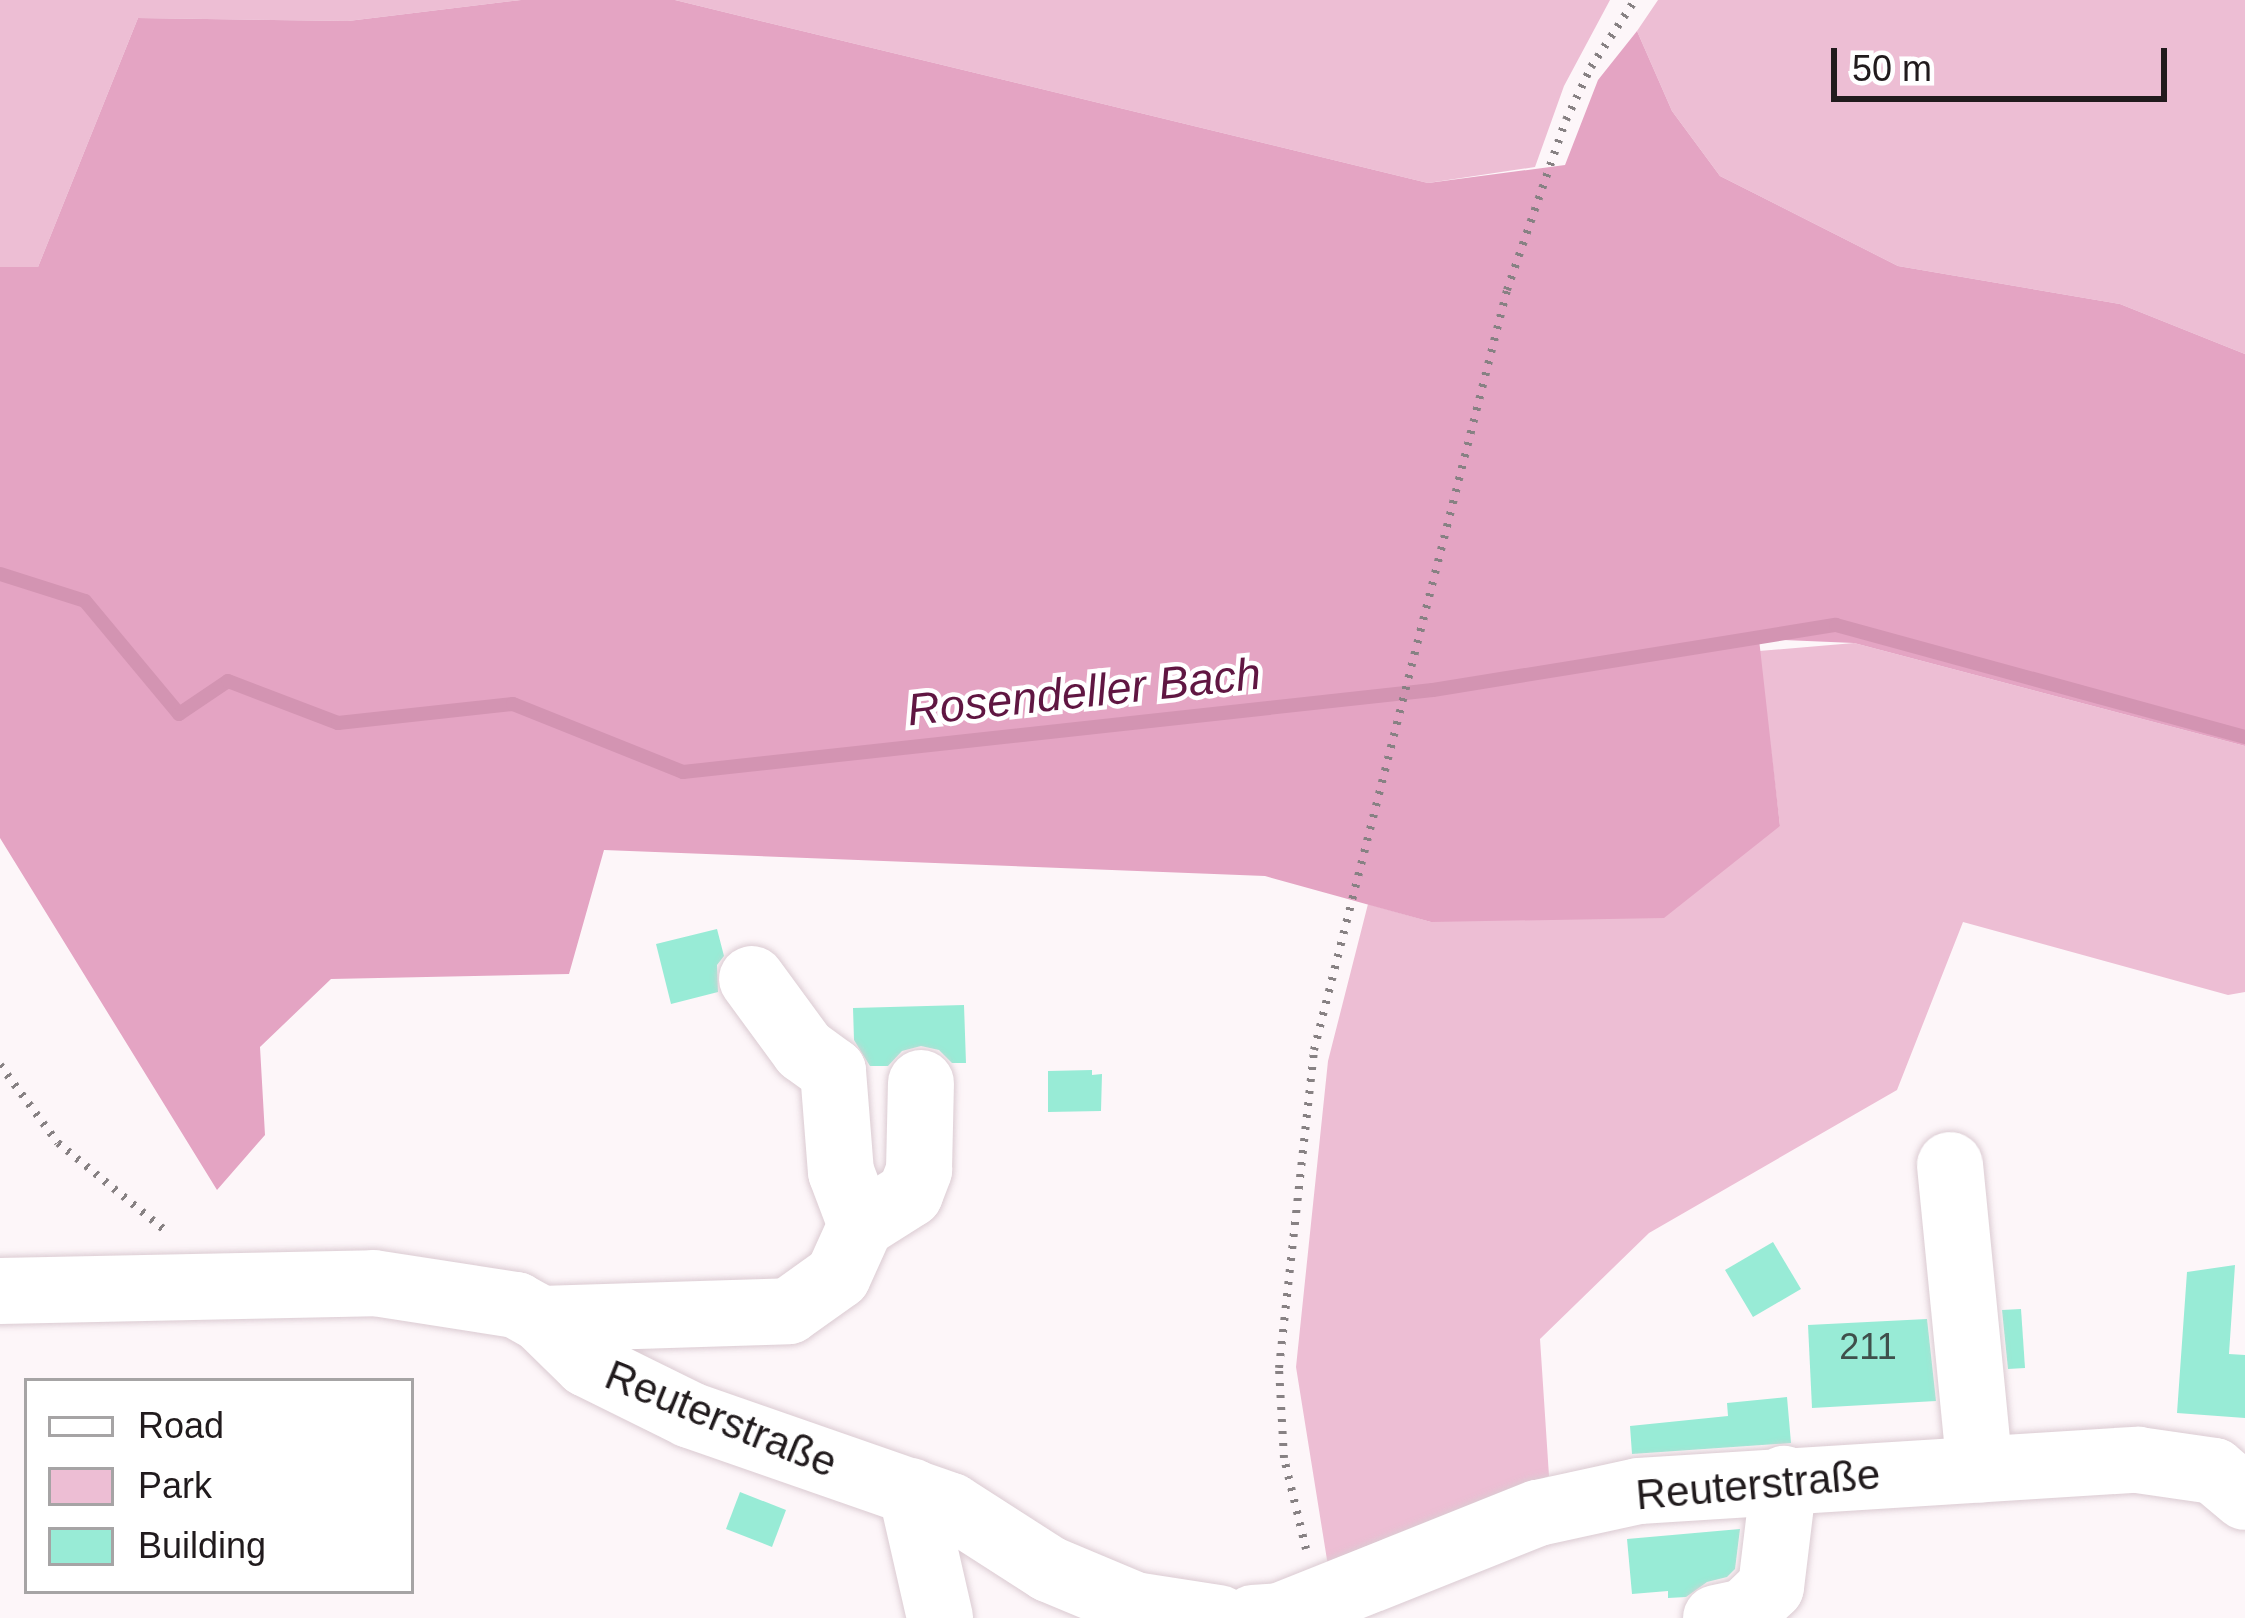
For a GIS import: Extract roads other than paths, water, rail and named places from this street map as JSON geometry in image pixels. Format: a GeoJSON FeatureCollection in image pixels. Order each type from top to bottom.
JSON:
{"type":"FeatureCollection","features":[{"type":"Feature","properties":{"kind":"street"},"geometry":{"type":"LineString","coordinates":[[752,979],[804,1050],[833,1071],[842,1172],[861,1225]]}},
{"type":"Feature","properties":{"kind":"street"},"geometry":{"type":"LineString","coordinates":[[541,1319],[789,1311],[838,1276],[861,1225],[910,1194],[919,1170],[921,1083]]}},
{"type":"Feature","properties":{"kind":"street"},"geometry":{"type":"LineString","coordinates":[[1950,1165],[1980,1470]]}},
{"type":"Feature","properties":{"kind":"street","name":"Reuterstraße"},"geometry":{"type":"LineString","coordinates":[[0,1291],[213,1282],[374,1282],[461,1292],[516,1305],[541,1319],[587,1364],[690,1415],[806,1460],[951,1506],[1070,1578],[1136,1605],[1270,1614],[1538,1514],[1640,1491],[2138,1460],[2185,1463],[2214,1471],[2243,1488]]}},
{"type":"Feature","properties":{"kind":"street"},"geometry":{"type":"LineString","coordinates":[[1716,1618],[1744,1612],[1771,1587],[1784,1479]]}},
{"type":"Feature","properties":{"kind":"street"},"geometry":{"type":"LineString","coordinates":[[911,1491],[940,1618]]}},
{"type":"Feature","properties":{"kind":"waterway","name":"Rosendeller Bach"},"geometry":{"type":"LineString","coordinates":[[0,574],[85,601],[179,714],[228,681],[338,723],[513,704],[683,772],[1433,690],[1836,625],[2245,737]]}}]}
